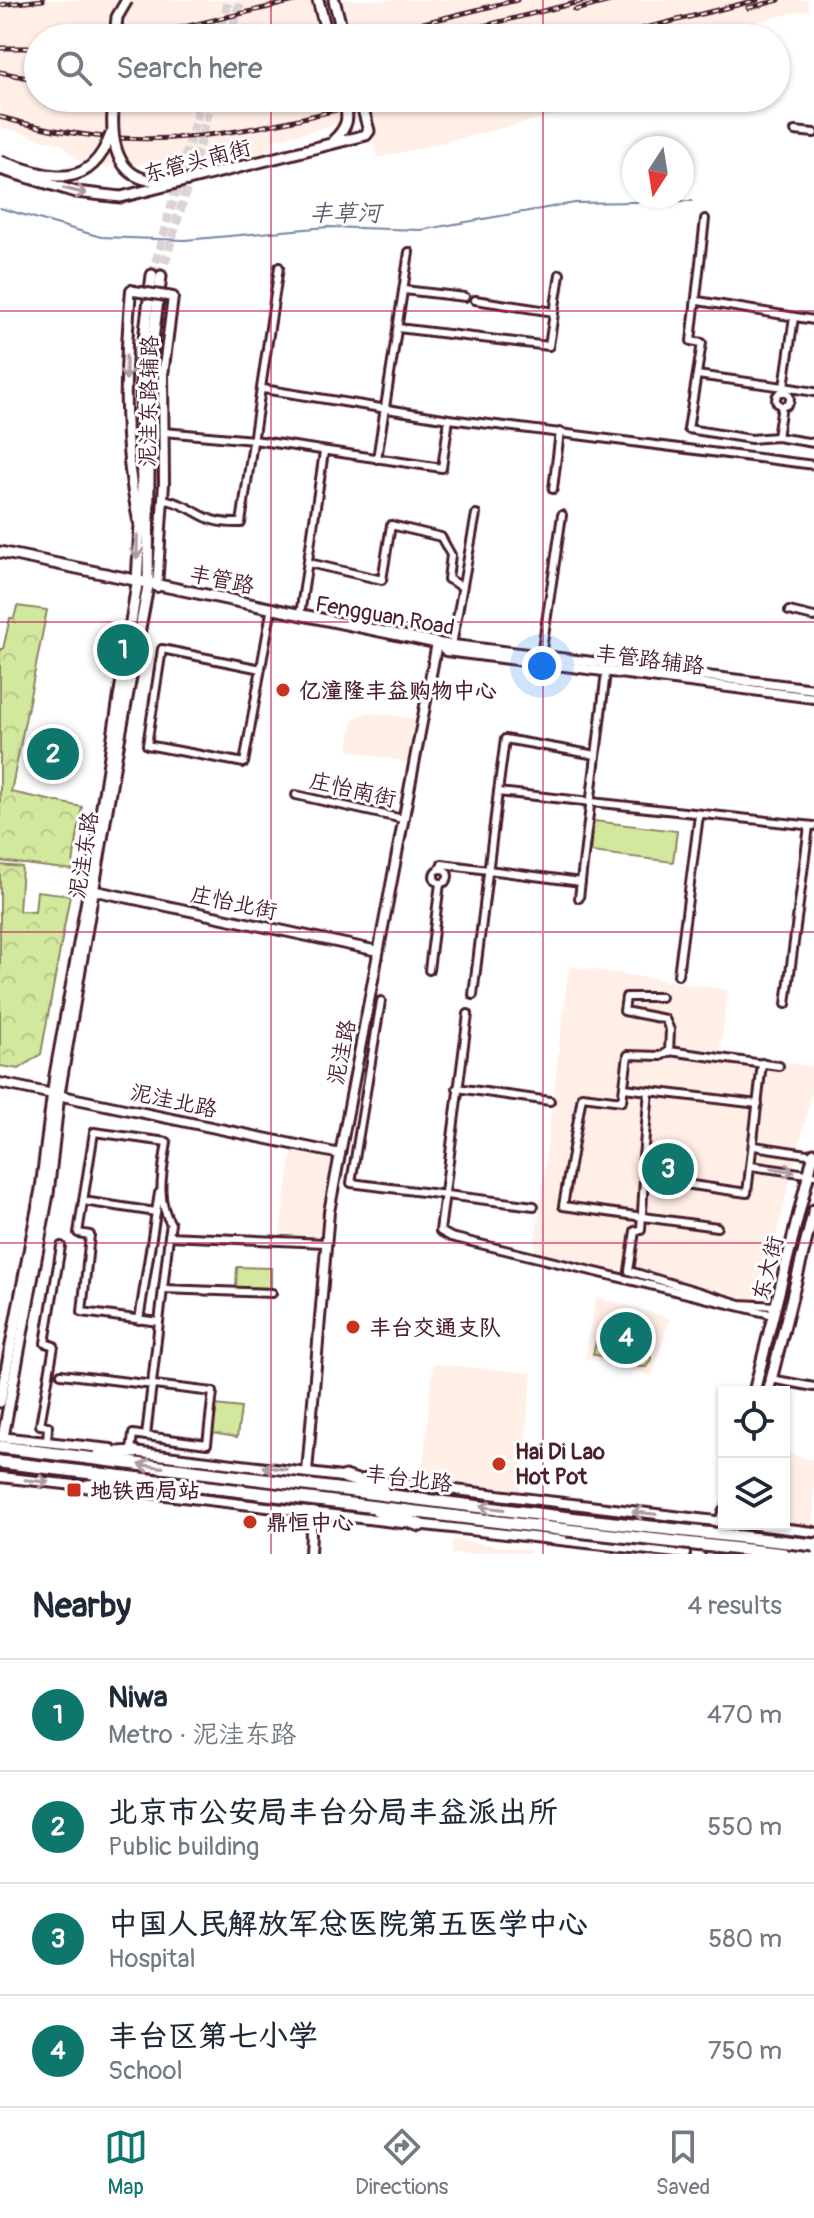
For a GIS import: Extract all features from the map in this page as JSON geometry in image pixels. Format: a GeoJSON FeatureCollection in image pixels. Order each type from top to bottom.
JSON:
{"type":"FeatureCollection","features":[{"type":"Feature","properties":{"kind":"highway","name":"丰台北路"},"geometry":{"type":"LineString","coordinates":[[1,1440],[71,1456],[405,1497],[782,1554]]}},
{"type":"Feature","properties":{"kind":"highway"},"geometry":{"type":"LineString","coordinates":[[71,1456],[133,1452]]}},
{"type":"Feature","properties":{"kind":"highway","name":"丰台北路"},"geometry":{"type":"LineString","coordinates":[[0,1462],[355,1503],[814,1545]]}},
{"type":"Feature","properties":{"kind":"highway"},"geometry":{"type":"LineString","coordinates":[[345,1477],[405,1497]]}},
{"type":"Feature","properties":{"kind":"highway"},"geometry":{"type":"LineString","coordinates":[[87,1486],[159,1481]]}},
{"type":"Feature","properties":{"kind":"highway"},"geometry":{"type":"LineString","coordinates":[[355,1503],[420,1525]]}},
{"type":"Feature","properties":{"kind":"main road"},"geometry":{"type":"LineString","coordinates":[[116,24],[127,0]]}},
{"type":"Feature","properties":{"kind":"main road"},"geometry":{"type":"LineString","coordinates":[[318,0],[324,24]]}},
{"type":"Feature","properties":{"kind":"main road"},"geometry":{"type":"LineString","coordinates":[[334,0],[340,24]]}},
{"type":"Feature","properties":{"kind":"main road"},"geometry":{"type":"LineString","coordinates":[[0,161],[55,177],[86,172],[105,150],[111,134],[112,112]]}},
{"type":"Feature","properties":{"kind":"main road"},"geometry":{"type":"LineString","coordinates":[[315,147],[333,141],[343,132],[349,117],[348,112]]}},
{"type":"Feature","properties":{"kind":"main road","name":"东管头南街"},"geometry":{"type":"LineString","coordinates":[[0,169],[76,192],[107,197],[138,194],[366,135],[369,131],[364,112]]}},
{"type":"Feature","properties":{"kind":"main road"},"geometry":{"type":"LineString","coordinates":[[111,134],[124,166],[142,180],[158,183],[210,174]]}},
{"type":"Feature","properties":{"kind":"main road","name":"泥洼东路"},"geometry":{"type":"LineString","coordinates":[[0,1402],[43,1177],[137,582],[142,484],[141,353],[156,275],[150,364],[152,585],[89,889]]}},
{"type":"Feature","properties":{"kind":"main road","name":"丰管路"},"geometry":{"type":"LineString","coordinates":[[0,555],[437,643]]}},
{"type":"Feature","properties":{"kind":"main road","name":"Fengguan Road"},"geometry":{"type":"LineString","coordinates":[[152,585],[299,616]]}},
{"type":"Feature","properties":{"kind":"main road","name":"泥洼东路"},"geometry":{"type":"LineString","coordinates":[[1,1440],[48,1194],[56,1093]]}},
{"type":"Feature","properties":{"kind":"main road","name":"东大街"},"geometry":{"type":"LineString","coordinates":[[756,1386],[812,1174],[814,1154]]}},
{"type":"Feature","properties":{"kind":"main road","name":"东大街"},"geometry":{"type":"LineString","coordinates":[[769,1386],[814,1210]]}},
{"type":"Feature","properties":{"kind":"main road"},"geometry":{"type":"LineString","coordinates":[[6,1375],[0,1416],[7,1418]]}},
{"type":"Feature","properties":{"kind":"main road"},"geometry":{"type":"LineString","coordinates":[[711,1554],[719,1530]]}},
{"type":"Feature","properties":{"kind":"main road"},"geometry":{"type":"LineString","coordinates":[[726,1554],[733,1530]]}},
{"type":"Feature","properties":{"kind":"street"},"geometry":{"type":"LineString","coordinates":[[795,131],[814,133]]}},
{"type":"Feature","properties":{"kind":"street"},"geometry":{"type":"LineString","coordinates":[[705,219],[691,341],[702,343],[688,429],[751,439],[777,437],[814,443]]}},
{"type":"Feature","properties":{"kind":"street"},"geometry":{"type":"LineString","coordinates":[[377,459],[409,252]]}},
{"type":"Feature","properties":{"kind":"street"},"geometry":{"type":"LineString","coordinates":[[167,500],[183,504],[202,518],[217,524],[241,523],[279,267]]}},
{"type":"Feature","properties":{"kind":"street"},"geometry":{"type":"LineString","coordinates":[[398,328],[549,346],[560,274]]}},
{"type":"Feature","properties":{"kind":"street","name":"泥洼东路辅路"},"geometry":{"type":"LineString","coordinates":[[138,521],[128,473],[126,343],[131,290],[173,297],[165,347],[164,483],[152,585]]}},
{"type":"Feature","properties":{"kind":"street"},"geometry":{"type":"LineString","coordinates":[[404,290],[465,297]]}},
{"type":"Feature","properties":{"kind":"street"},"geometry":{"type":"LineString","coordinates":[[475,300],[554,312]]}},
{"type":"Feature","properties":{"kind":"street"},"geometry":{"type":"LineString","coordinates":[[698,301],[814,320]]}},
{"type":"Feature","properties":{"kind":"street"},"geometry":{"type":"LineString","coordinates":[[777,437],[782,406],[789,401],[784,390],[794,317]]}},
{"type":"Feature","properties":{"kind":"street"},"geometry":{"type":"LineString","coordinates":[[697,375],[814,392]]}},
{"type":"Feature","properties":{"kind":"street"},"geometry":{"type":"LineString","coordinates":[[263,389],[449,419],[814,465]]}},
{"type":"Feature","properties":{"kind":"street"},"geometry":{"type":"LineString","coordinates":[[164,432],[254,440],[442,468],[449,419]]}},
{"type":"Feature","properties":{"kind":"street"},"geometry":{"type":"LineString","coordinates":[[553,489],[560,432]]}},
{"type":"Feature","properties":{"kind":"street"},"geometry":{"type":"LineString","coordinates":[[299,616],[324,452]]}},
{"type":"Feature","properties":{"kind":"street"},"geometry":{"type":"LineString","coordinates":[[452,645],[476,514]]}},
{"type":"Feature","properties":{"kind":"street"},"geometry":{"type":"LineString","coordinates":[[522,661],[540,656],[562,515]]}},
{"type":"Feature","properties":{"kind":"street"},"geometry":{"type":"LineString","coordinates":[[309,563],[382,580],[391,525],[441,537],[451,555],[448,579],[461,586]]}},
{"type":"Feature","properties":{"kind":"street"},"geometry":{"type":"LineString","coordinates":[[789,611],[814,617]]}},
{"type":"Feature","properties":{"kind":"street"},"geometry":{"type":"LineString","coordinates":[[261,669],[162,649],[147,745],[244,763],[261,669],[271,612]]}},
{"type":"Feature","properties":{"kind":"street","name":"Fengguan Road"},"geometry":{"type":"LineString","coordinates":[[437,643],[768,683]]}},
{"type":"Feature","properties":{"kind":"street","name":"丰管路辅路"},"geometry":{"type":"LineString","coordinates":[[437,643],[446,651],[814,698]]}},
{"type":"Feature","properties":{"kind":"street","name":"泥洼路"},"geometry":{"type":"LineString","coordinates":[[307,1472],[325,1243],[437,643]]}},
{"type":"Feature","properties":{"kind":"street"},"geometry":{"type":"LineString","coordinates":[[579,898],[606,672]]}},
{"type":"Feature","properties":{"kind":"street"},"geometry":{"type":"LineString","coordinates":[[768,683],[814,689]]}},
{"type":"Feature","properties":{"kind":"street"},"geometry":{"type":"LineString","coordinates":[[768,683],[786,695]]}},
{"type":"Feature","properties":{"kind":"street"},"geometry":{"type":"LineString","coordinates":[[473,995],[505,739],[596,755]]}},
{"type":"Feature","properties":{"kind":"street"},"geometry":{"type":"LineString","coordinates":[[498,792],[812,826],[786,1004]]}},
{"type":"Feature","properties":{"kind":"street","name":"庄怡南街"},"geometry":{"type":"LineString","coordinates":[[296,795],[403,819]]}},
{"type":"Feature","properties":{"kind":"street"},"geometry":{"type":"LineString","coordinates":[[678,975],[699,815]]}},
{"type":"Feature","properties":{"kind":"street"},"geometry":{"type":"LineString","coordinates":[[429,970],[440,883],[448,876],[441,869],[442,864],[581,882]]}},
{"type":"Feature","properties":{"kind":"street","name":"庄怡北街"},"geometry":{"type":"LineString","coordinates":[[89,889],[378,951]]}},
{"type":"Feature","properties":{"kind":"street"},"geometry":{"type":"LineString","coordinates":[[661,997],[626,997],[624,1011],[665,1019],[670,1030],[669,1052]]}},
{"type":"Feature","properties":{"kind":"street"},"geometry":{"type":"LineString","coordinates":[[381,1001],[351,1183],[534,1206]]}},
{"type":"Feature","properties":{"kind":"street"},"geometry":{"type":"LineString","coordinates":[[468,1014],[440,1231],[451,1237],[775,1311]]}},
{"type":"Feature","properties":{"kind":"street"},"geometry":{"type":"LineString","coordinates":[[717,1227],[563,1206],[582,1096],[622,1101],[628,1055],[661,1056],[669,1052],[779,1066]]}},
{"type":"Feature","properties":{"kind":"street"},"geometry":{"type":"LineString","coordinates":[[644,1178],[747,1193],[762,1063]]}},
{"type":"Feature","properties":{"kind":"street","name":"泥洼北路"},"geometry":{"type":"LineString","coordinates":[[0,1083],[340,1154]]}},
{"type":"Feature","properties":{"kind":"street"},"geometry":{"type":"LineString","coordinates":[[457,1088],[550,1101]]}},
{"type":"Feature","properties":{"kind":"street"},"geometry":{"type":"LineString","coordinates":[[624,1088],[758,1104]]}},
{"type":"Feature","properties":{"kind":"street"},"geometry":{"type":"LineString","coordinates":[[649,1091],[642,1168],[641,1230],[635,1231],[629,1271],[740,1304],[775,1311]]}},
{"type":"Feature","properties":{"kind":"street"},"geometry":{"type":"LineString","coordinates":[[139,1320],[167,1142],[94,1132],[78,1233],[90,1235],[82,1312],[139,1320],[159,1322]]}},
{"type":"Feature","properties":{"kind":"street"},"geometry":{"type":"LineString","coordinates":[[754,1146],[814,1154]]}},
{"type":"Feature","properties":{"kind":"street"},"geometry":{"type":"LineString","coordinates":[[751,1166],[812,1174]]}},
{"type":"Feature","properties":{"kind":"street"},"geometry":{"type":"LineString","coordinates":[[146,1436],[171,1224],[165,1215],[160,1186]]}},
{"type":"Feature","properties":{"kind":"street"},"geometry":{"type":"LineString","coordinates":[[83,1201],[156,1212]]}},
{"type":"Feature","properties":{"kind":"street"},"geometry":{"type":"LineString","coordinates":[[169,1236],[325,1243]]}},
{"type":"Feature","properties":{"kind":"street"},"geometry":{"type":"LineString","coordinates":[[47,1442],[48,1426],[40,1425],[54,1346],[45,1343],[61,1246]]}},
{"type":"Feature","properties":{"kind":"street"},"geometry":{"type":"LineString","coordinates":[[163,1289],[272,1293]]}},
{"type":"Feature","properties":{"kind":"street"},"geometry":{"type":"LineString","coordinates":[[0,1346],[12,1347]]}},
{"type":"Feature","properties":{"kind":"street"},"geometry":{"type":"LineString","coordinates":[[61,1374],[213,1392],[207,1444],[133,1434],[133,1452]]}},
{"type":"Feature","properties":{"kind":"street"},"geometry":{"type":"LineString","coordinates":[[771,1379],[814,1387]]}},
{"type":"Feature","properties":{"kind":"street","name":"丰台北路"},"geometry":{"type":"LineString","coordinates":[[1,1440],[47,1442],[718,1517]]}},
{"type":"Feature","properties":{"kind":"street"},"geometry":{"type":"LineString","coordinates":[[0,1485],[4,1477]]}},
{"type":"Feature","properties":{"kind":"street","name":"丰台北路"},"geometry":{"type":"LineString","coordinates":[[4,1477],[685,1554]]}},
{"type":"Feature","properties":{"kind":"street"},"geometry":{"type":"LineString","coordinates":[[310,1554],[312,1512]]}},
{"type":"Feature","properties":{"kind":"street"},"geometry":{"type":"LineString","coordinates":[[790,1529],[810,1531]]}},
{"type":"Feature","properties":{"kind":"street"},"geometry":{"type":"LineString","coordinates":[[782,1554],[784,1539],[810,1531]]}},
{"type":"Feature","properties":{"kind":"shaded area"},"geometry":{"type":"Polygon","coordinates":[[[0,0],[808,0],[809,9],[748,24],[24,24],[24,112],[569,112],[378,158],[368,117],[271,141],[273,154],[201,171],[145,162],[132,168],[111,165],[108,168],[76,159],[63,145],[0,127],[0,0]]]}},
{"type":"Feature","properties":{"kind":"shaded area"},"geometry":{"type":"Polygon","coordinates":[[[368,712],[415,719],[407,762],[348,750],[353,719],[368,712]]]}},
{"type":"Feature","properties":{"kind":"shaded area"},"geometry":{"type":"Polygon","coordinates":[[[569,966],[728,990],[720,1051],[814,1067],[814,1084],[758,1310],[534,1254],[569,966]]]}},
{"type":"Feature","properties":{"kind":"shaded area"},"geometry":{"type":"Polygon","coordinates":[[[292,1152],[334,1161],[320,1240],[279,1236],[292,1152]]]}},
{"type":"Feature","properties":{"kind":"shaded area"},"geometry":{"type":"Polygon","coordinates":[[[596,1297],[670,1318],[652,1376],[585,1358],[596,1297]]]}},
{"type":"Feature","properties":{"kind":"shaded area"},"geometry":{"type":"Polygon","coordinates":[[[433,1364],[532,1373],[520,1491],[422,1478],[433,1364]]]}},
{"type":"Feature","properties":{"kind":"shaded area"},"geometry":{"type":"Polygon","coordinates":[[[790,1454],[814,1460],[814,1525],[790,1523],[790,1454]]]}},
{"type":"Feature","properties":{"kind":"shaded area"},"geometry":{"type":"Polygon","coordinates":[[[453,1540],[531,1550],[530,1554],[451,1554],[453,1540]]]}},
{"type":"Feature","properties":{"kind":"green space"},"geometry":{"type":"Polygon","coordinates":[[[17,606],[47,610],[11,792],[82,807],[72,870],[0,861],[0,649],[3,649],[10,618],[14,618],[17,606]]]}},
{"type":"Feature","properties":{"kind":"green space"},"geometry":{"type":"Polygon","coordinates":[[[594,821],[677,831],[673,862],[591,852],[594,821]]]}},
{"type":"Feature","properties":{"kind":"green space"},"geometry":{"type":"Polygon","coordinates":[[[0,865],[22,867],[19,911],[35,912],[37,891],[70,895],[41,1054],[19,1069],[0,1066],[0,865]]]}},
{"type":"Feature","properties":{"kind":"green space"},"geometry":{"type":"Polygon","coordinates":[[[237,1267],[271,1268],[271,1288],[236,1287],[237,1267]]]}},
{"type":"Feature","properties":{"kind":"green space"},"geometry":{"type":"Polygon","coordinates":[[[599,1331],[649,1344],[651,1360],[646,1367],[639,1367],[593,1354],[599,1331]]]}},
{"type":"Feature","properties":{"kind":"green space"},"geometry":{"type":"Polygon","coordinates":[[[215,1405],[241,1408],[237,1437],[211,1433],[215,1405]]]}},
{"type":"Feature","properties":{"kind":"waterway","name":"丰草河"},"geometry":{"type":"LineString","coordinates":[[0,208],[101,237],[185,240],[327,227],[421,230],[575,203],[622,202]]}},
{"type":"Feature","properties":{"kind":"tunnel"},"geometry":{"type":"LineString","coordinates":[[222,24],[229,0]]}},
{"type":"Feature","properties":{"kind":"tunnel"},"geometry":{"type":"LineString","coordinates":[[234,24],[241,0]]}},
{"type":"Feature","properties":{"kind":"tunnel"},"geometry":{"type":"LineString","coordinates":[[152,275],[198,112]]}},
{"type":"Feature","properties":{"kind":"tunnel"},"geometry":{"type":"LineString","coordinates":[[161,276],[209,112]]}},
{"type":"Feature","properties":{"kind":"railway"},"geometry":{"type":"LineString","coordinates":[[0,5],[43,0]]}},
{"type":"Feature","properties":{"kind":"railway"},"geometry":{"type":"LineString","coordinates":[[197,24],[299,0]]}},
{"type":"Feature","properties":{"kind":"railway"},"geometry":{"type":"LineString","coordinates":[[419,24],[517,0]]}},
{"type":"Feature","properties":{"kind":"railway"},"geometry":{"type":"LineString","coordinates":[[491,24],[587,0]]}},
{"type":"Feature","properties":{"kind":"railway"},"geometry":{"type":"LineString","coordinates":[[575,10],[614,0]]}},
{"type":"Feature","properties":{"kind":"railway"},"geometry":{"type":"LineString","coordinates":[[662,24],[757,0]]}},
{"type":"Feature","properties":{"kind":"railway"},"geometry":{"type":"LineString","coordinates":[[748,8],[779,0]]}},
{"type":"Feature","properties":{"kind":"railway"},"geometry":{"type":"LineString","coordinates":[[0,48],[24,48]]}},
{"type":"Feature","properties":{"kind":"railway"},"geometry":{"type":"LineString","coordinates":[[0,72],[24,77]]}},
{"type":"Feature","properties":{"kind":"railway"},"geometry":{"type":"LineString","coordinates":[[0,117],[53,130],[149,139],[240,130],[328,112]]}},
{"type":"Feature","properties":{"kind":"place","name":"Niwa"},"geometry":{"type":"Point","coordinates":[123,650]}},
{"type":"Feature","properties":{"kind":"place","name":"亿潼隆丰益购物中心"},"geometry":{"type":"Point","coordinates":[283,690]}},
{"type":"Feature","properties":{"kind":"place","name":"北京市公安局丰台分局丰益派出所"},"geometry":{"type":"Point","coordinates":[53,754]}},
{"type":"Feature","properties":{"kind":"place","name":"中国人民解放军总医院第五医学中心"},"geometry":{"type":"Point","coordinates":[668,1169]}},
{"type":"Feature","properties":{"kind":"place","name":"丰台交通支队"},"geometry":{"type":"Point","coordinates":[353,1327]}},
{"type":"Feature","properties":{"kind":"place","name":"丰台区第七小学"},"geometry":{"type":"Point","coordinates":[626,1338]}},
{"type":"Feature","properties":{"kind":"place","name":"Hai Di Lao Hot Pot"},"geometry":{"type":"Point","coordinates":[499,1464]}},
{"type":"Feature","properties":{"kind":"place","name":"地铁西局站"},"geometry":{"type":"Point","coordinates":[74,1490]}},
{"type":"Feature","properties":{"kind":"place","name":"鼎恒中心"},"geometry":{"type":"Point","coordinates":[250,1522]}}]}
